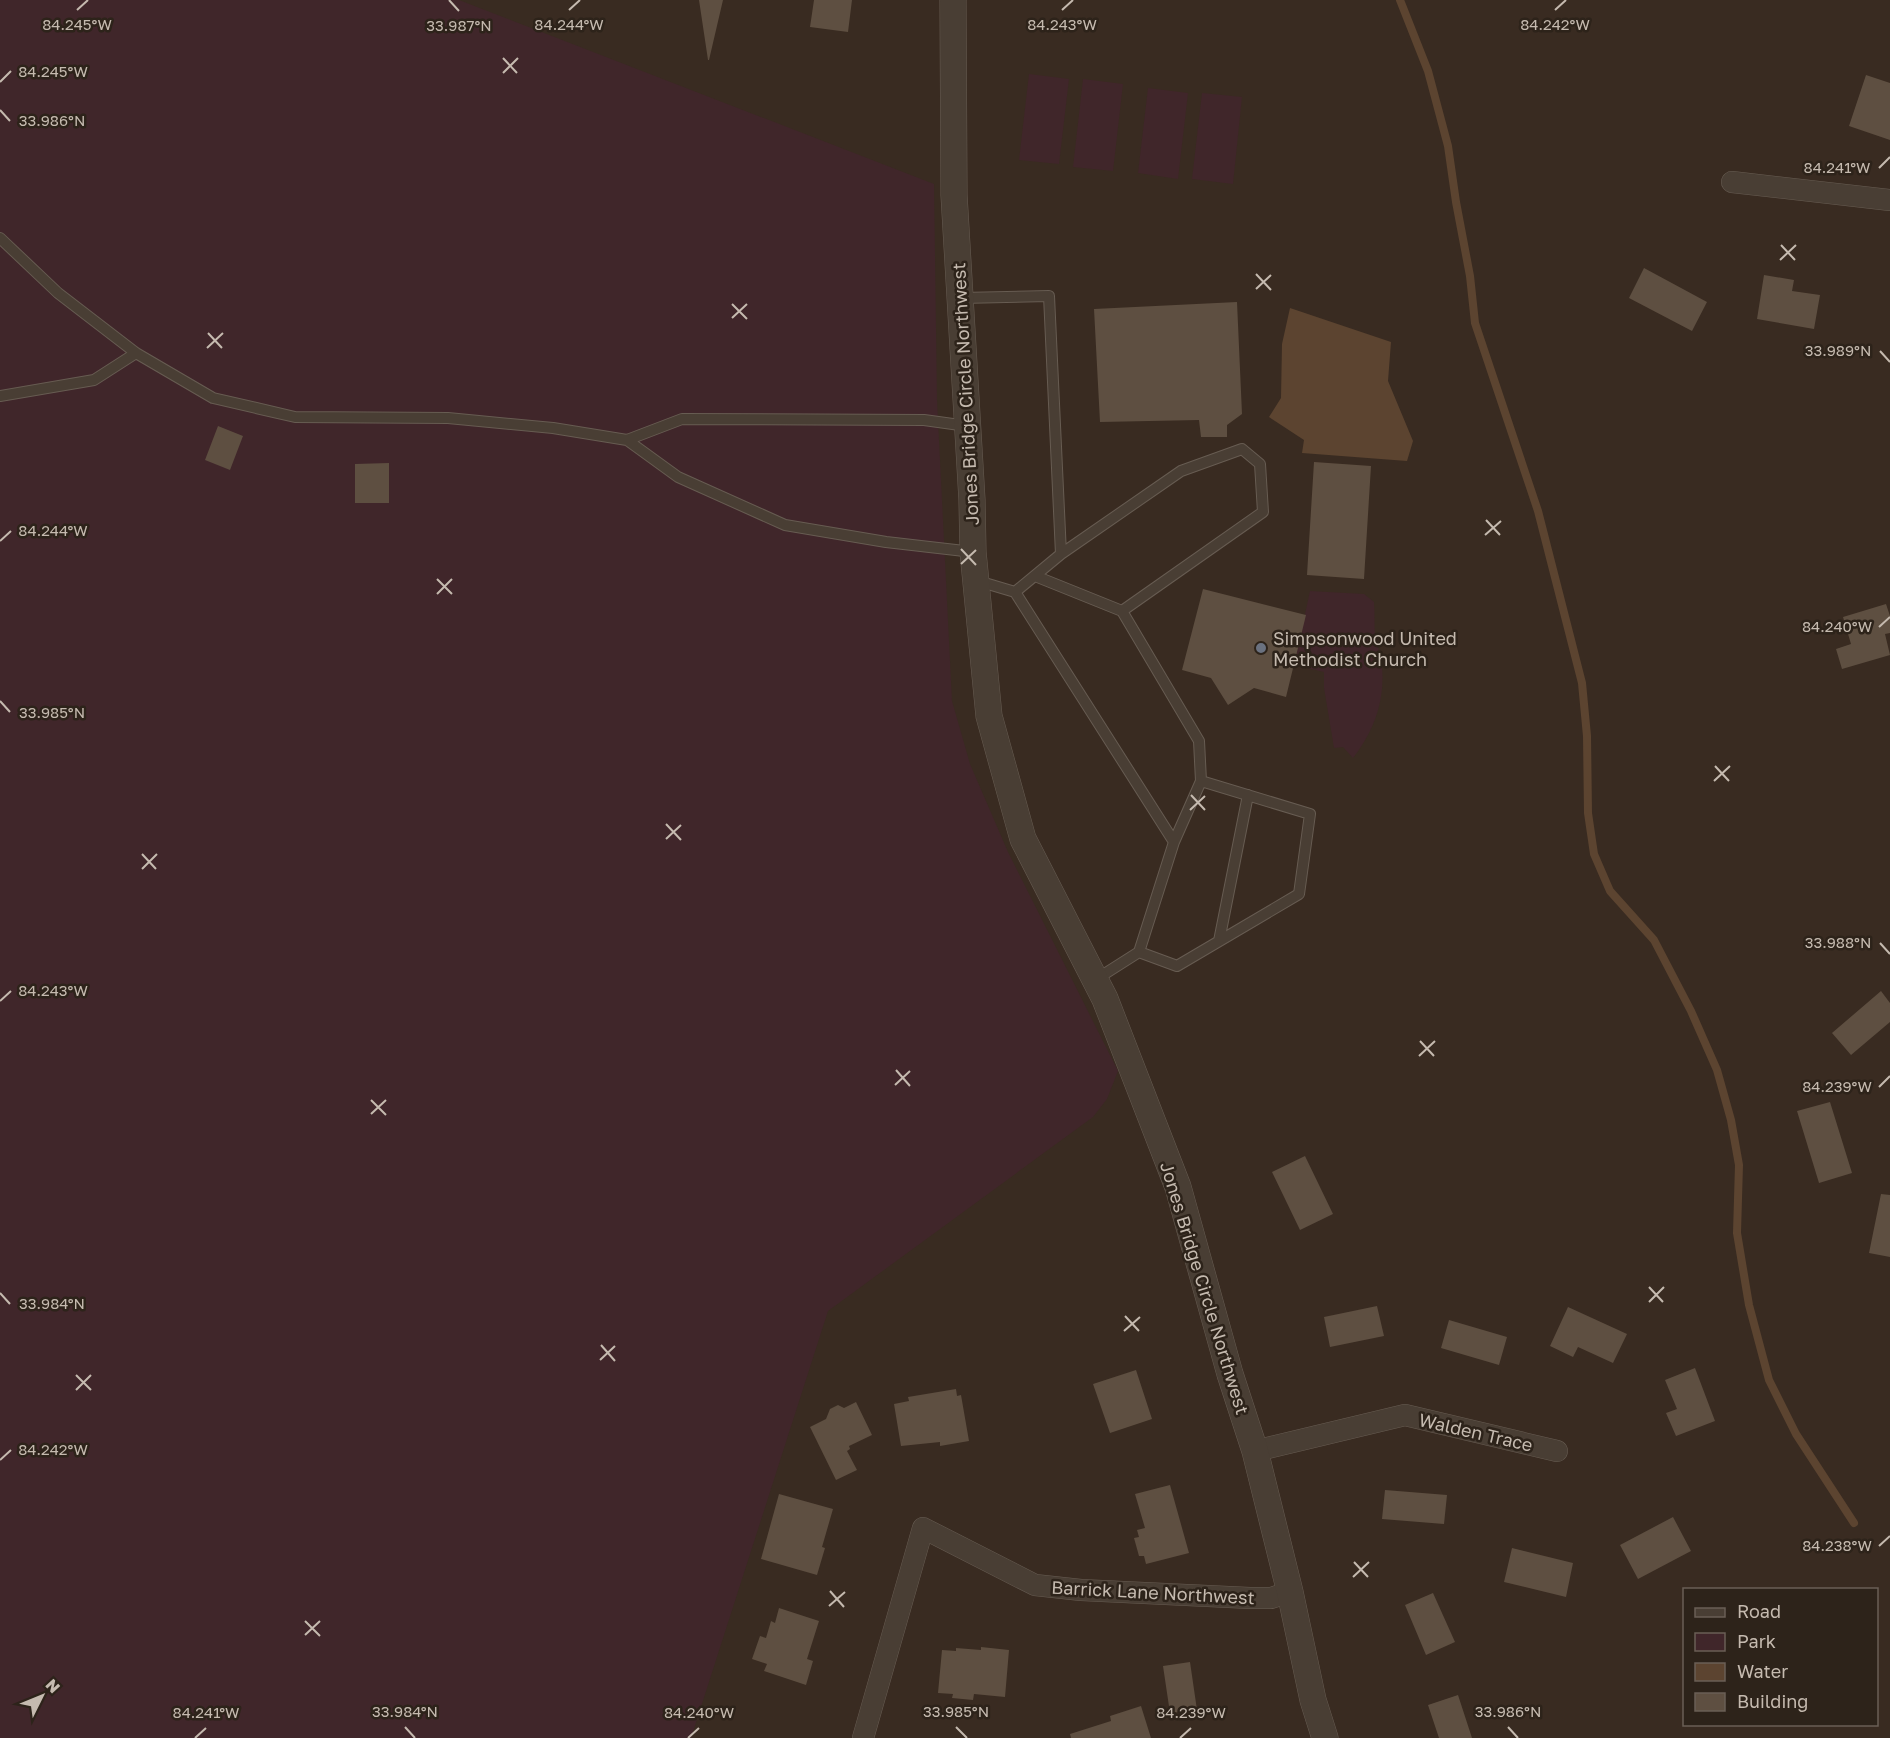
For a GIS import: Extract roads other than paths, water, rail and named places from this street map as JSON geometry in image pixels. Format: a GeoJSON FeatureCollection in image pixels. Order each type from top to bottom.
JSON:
{"type":"FeatureCollection","features":[{"type":"Feature","properties":{"kind":"street","name":"Jones Bridge Circle Northwest"},"geometry":{"type":"LineString","coordinates":[[953,0],[954,195],[973,552],[989,717],[1023,839],[1105,999],[1178,1187],[1230,1374],[1255,1450],[1290,1592],[1313,1700],[1325,1738]]}},
{"type":"Feature","properties":{"kind":"street"},"geometry":{"type":"LineString","coordinates":[[1732,182],[1890,200]]}},
{"type":"Feature","properties":{"kind":"street","name":"Walden Trace"},"geometry":{"type":"LineString","coordinates":[[1255,1450],[1405,1415],[1557,1451]]}},
{"type":"Feature","properties":{"kind":"street","name":"Barrick Lane Northwest"},"geometry":{"type":"LineString","coordinates":[[863,1738],[923,1528],[1035,1585],[1081,1590],[1250,1598],[1271,1598],[1290,1592]]}},
{"type":"Feature","properties":{"kind":"lane"},"geometry":{"type":"LineString","coordinates":[[0,238],[58,292],[136,353],[213,398],[295,417],[448,418],[553,428],[627,440],[678,477],[785,525],[886,542],[973,552]]}},
{"type":"Feature","properties":{"kind":"lane"},"geometry":{"type":"LineString","coordinates":[[961,298],[1049,297],[1061,554]]}},
{"type":"Feature","properties":{"kind":"lane"},"geometry":{"type":"LineString","coordinates":[[0,396],[94,380],[136,353]]}},
{"type":"Feature","properties":{"kind":"lane"},"geometry":{"type":"LineString","coordinates":[[627,440],[682,419],[924,420],[968,427]]}},
{"type":"Feature","properties":{"kind":"lane"},"geometry":{"type":"LineString","coordinates":[[1015,592],[1061,554],[1181,471],[1242,449],[1260,464],[1263,512],[1122,611]]}},
{"type":"Feature","properties":{"kind":"lane"},"geometry":{"type":"LineString","coordinates":[[1035,576],[1122,611],[1199,741],[1201,781],[1174,842],[1139,952],[1095,980]]}},
{"type":"Feature","properties":{"kind":"lane"},"geometry":{"type":"LineString","coordinates":[[975,580],[1015,592],[1174,842]]}},
{"type":"Feature","properties":{"kind":"lane"},"geometry":{"type":"LineString","coordinates":[[1139,952],[1177,966],[1299,894],[1310,814],[1201,781]]}},
{"type":"Feature","properties":{"kind":"lane"},"geometry":{"type":"LineString","coordinates":[[1219,941],[1248,795]]}},
{"type":"Feature","properties":{"kind":"water"},"geometry":{"type":"Polygon","coordinates":[[[1290,308],[1391,342],[1388,381],[1413,441],[1407,461],[1302,453],[1304,440],[1269,417],[1281,398],[1282,344],[1290,308]]]}},
{"type":"Feature","properties":{"kind":"waterway"},"geometry":{"type":"LineString","coordinates":[[1400,0],[1428,71],[1448,146],[1470,276],[1475,323],[1538,511],[1582,683],[1587,736],[1588,813],[1594,854],[1610,891],[1654,940],[1691,1011],[1717,1070],[1731,1120],[1739,1165],[1737,1233],[1749,1305],[1769,1380],[1796,1434],[1854,1523]]}},
{"type":"Feature","properties":{"kind":"place","name":"Simpsonwood United Methodist Church"},"geometry":{"type":"Point","coordinates":[1261,648]}}]}
